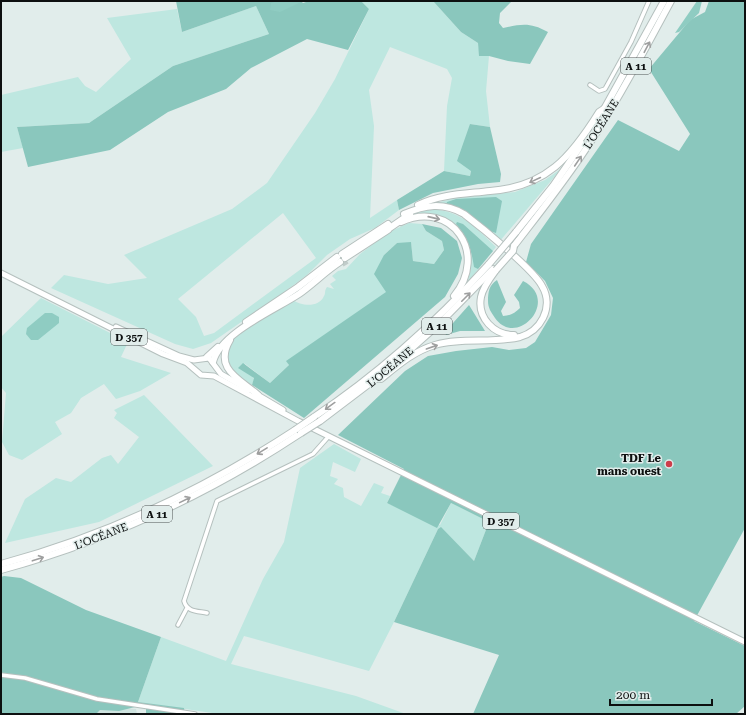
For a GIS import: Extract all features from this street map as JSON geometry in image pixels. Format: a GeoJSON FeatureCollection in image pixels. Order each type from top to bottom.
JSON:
{"type":"FeatureCollection","features":[{"type":"Feature","properties":{"kind":"highway","name":"L’OCÉANE"},"geometry":{"type":"LineString","coordinates":[[1,564],[77,539],[153,509],[219,476],[295,430],[372,374],[493,267],[557,180],[605,108],[664,1]]}},
{"type":"Feature","properties":{"kind":"highway","name":"L’OCÉANE"},"geometry":{"type":"LineString","coordinates":[[1,570],[82,544],[161,512],[236,474],[301,434],[376,379],[429,333],[514,246],[518,234],[558,190],[594,137],[628,80],[671,1]]}},
{"type":"Feature","properties":{"kind":"highway"},"geometry":{"type":"LineString","coordinates":[[207,357],[229,334],[369,239],[413,207],[436,198],[512,188],[542,177],[566,158],[599,112],[605,108]]}},
{"type":"Feature","properties":{"kind":"highway"},"geometry":{"type":"LineString","coordinates":[[376,379],[381,379],[418,352],[436,345],[456,341],[508,339],[524,335],[540,324],[547,306],[544,288],[535,276],[464,214],[453,209],[436,205],[420,207],[404,214]]}},
{"type":"Feature","properties":{"kind":"highway"},"geometry":{"type":"LineString","coordinates":[[384,232],[410,214],[425,208],[444,208],[454,211],[530,273],[541,288],[544,299],[544,312],[530,330],[517,335],[502,333],[492,327],[484,317],[481,304],[482,294],[493,267]]}},
{"type":"Feature","properties":{"kind":"highway"},"geometry":{"type":"LineString","coordinates":[[369,239],[411,218],[425,216],[442,220],[460,234],[468,254],[468,268],[461,287],[448,303],[446,309]]}},
{"type":"Feature","properties":{"kind":"highway"},"geometry":{"type":"LineString","coordinates":[[214,365],[220,348],[235,333],[299,293],[321,271],[329,271],[341,258]]}},
{"type":"Feature","properties":{"kind":"highway"},"geometry":{"type":"LineString","coordinates":[[235,333],[226,348],[225,364],[236,378],[258,395]]}},
{"type":"Feature","properties":{"kind":"main road","name":"D 357"},"geometry":{"type":"LineString","coordinates":[[1,272],[163,354],[187,363],[196,369]]}},
{"type":"Feature","properties":{"kind":"main road","name":"D 357"},"geometry":{"type":"LineString","coordinates":[[62,303],[179,356],[194,360],[199,359]]}},
{"type":"Feature","properties":{"kind":"main road"},"geometry":{"type":"LineString","coordinates":[[207,357],[214,365],[210,374],[201,375],[196,369],[196,364],[199,359],[207,357]]}},
{"type":"Feature","properties":{"kind":"main road","name":"D 357"},"geometry":{"type":"LineString","coordinates":[[214,365],[224,376],[309,426]]}},
{"type":"Feature","properties":{"kind":"main road","name":"D 357"},"geometry":{"type":"LineString","coordinates":[[210,374],[309,426],[745,642]]}},
{"type":"Feature","properties":{"kind":"street"},"geometry":{"type":"LineString","coordinates":[[590,85],[599,91],[604,89],[631,42],[649,1]]}},
{"type":"Feature","properties":{"kind":"street"},"geometry":{"type":"LineString","coordinates":[[187,608],[184,601],[217,501],[313,454],[329,436]]}},
{"type":"Feature","properties":{"kind":"street"},"geometry":{"type":"LineString","coordinates":[[187,608],[207,613]]}},
{"type":"Feature","properties":{"kind":"street"},"geometry":{"type":"LineString","coordinates":[[178,624],[187,608]]}},
{"type":"Feature","properties":{"kind":"street"},"geometry":{"type":"LineString","coordinates":[[1,675],[25,678],[97,698],[195,714]]}},
{"type":"Feature","properties":{"kind":"shaded area"},"geometry":{"type":"Polygon","coordinates":[[[176,1],[301,1],[303,3],[309,1],[361,1],[369,9],[348,50],[307,39],[251,68],[226,89],[168,112],[110,150],[28,167],[17,127],[89,123],[173,66],[269,34],[256,6],[182,32],[176,1]]]}},
{"type":"Feature","properties":{"kind":"shaded area"},"geometry":{"type":"Polygon","coordinates":[[[303,1],[280,12],[270,10],[271,3],[274,2],[303,1]]]}},
{"type":"Feature","properties":{"kind":"shaded area"},"geometry":{"type":"Polygon","coordinates":[[[361,1],[433,1],[461,32],[478,43],[479,50],[489,56],[486,91],[490,127],[470,124],[470,176],[444,171],[447,106],[452,78],[447,69],[390,47],[369,90],[374,126],[370,218],[397,200],[399,210],[375,228],[350,239],[327,255],[307,275],[211,343],[193,349],[175,344],[51,288],[64,275],[108,284],[147,278],[124,255],[232,209],[267,183],[315,113],[335,79],[369,9],[361,1]],[[283,213],[178,299],[196,317],[204,336],[214,333],[316,258],[283,213]]]}},
{"type":"Feature","properties":{"kind":"shaded area"},"geometry":{"type":"Polygon","coordinates":[[[433,1],[512,1],[500,13],[499,23],[503,28],[531,25],[548,32],[530,64],[508,61],[489,56],[479,56],[478,43],[461,32],[433,1]]]}},
{"type":"Feature","properties":{"kind":"shaded area"},"geometry":{"type":"Polygon","coordinates":[[[697,1],[702,1],[699,13],[679,32],[675,33],[697,1]]]}},
{"type":"Feature","properties":{"kind":"shaded area"},"geometry":{"type":"Polygon","coordinates":[[[709,1],[745,1],[745,528],[694,621],[745,646],[745,706],[736,714],[473,714],[499,655],[394,622],[438,529],[441,527],[474,561],[489,522],[451,503],[437,528],[387,503],[404,469],[338,435],[405,371],[428,356],[492,347],[509,350],[526,348],[535,342],[551,315],[553,298],[545,281],[526,262],[531,244],[618,120],[679,151],[690,134],[649,69],[690,20],[705,12],[709,1]]]}},
{"type":"Feature","properties":{"kind":"shaded area"},"geometry":{"type":"Polygon","coordinates":[[[256,6],[269,34],[173,66],[89,123],[17,127],[23,148],[1,152],[1,95],[78,77],[85,86],[96,92],[131,59],[107,18],[177,9],[182,32],[256,6]]]}},
{"type":"Feature","properties":{"kind":"shaded area"},"geometry":{"type":"Polygon","coordinates":[[[470,124],[490,127],[501,174],[500,182],[478,184],[433,193],[399,210],[397,200],[444,171],[470,176],[471,171],[457,161],[470,124]]]}},
{"type":"Feature","properties":{"kind":"shaded area"},"geometry":{"type":"Polygon","coordinates":[[[562,168],[499,242],[473,219],[432,204],[456,198],[515,192],[545,180],[562,168]]]}},
{"type":"Feature","properties":{"kind":"shaded area"},"geometry":{"type":"Polygon","coordinates":[[[496,197],[502,201],[496,233],[490,231],[466,211],[446,205],[447,202],[456,199],[496,197]]]}},
{"type":"Feature","properties":{"kind":"shaded area"},"geometry":{"type":"Polygon","coordinates":[[[431,209],[451,213],[467,221],[496,247],[467,283],[471,262],[468,247],[445,219],[404,219],[418,212],[431,209]]]}},
{"type":"Feature","properties":{"kind":"shaded area"},"geometry":{"type":"Polygon","coordinates":[[[457,222],[463,224],[493,251],[478,269],[474,267],[472,254],[463,234],[456,224],[457,222]]]}},
{"type":"Feature","properties":{"kind":"shaded area"},"geometry":{"type":"Polygon","coordinates":[[[409,223],[422,224],[426,231],[442,241],[444,250],[434,264],[413,261],[411,243],[397,243],[384,255],[387,292],[287,361],[289,365],[270,383],[244,363],[254,379],[252,385],[232,369],[227,356],[228,349],[232,341],[239,333],[293,300],[305,305],[318,303],[322,300],[327,287],[334,289],[330,284],[336,280],[332,276],[338,271],[346,269],[360,254],[389,232],[409,223]]]}},
{"type":"Feature","properties":{"kind":"shaded area"},"geometry":{"type":"Polygon","coordinates":[[[422,224],[441,228],[457,241],[462,258],[458,274],[445,297],[304,418],[252,385],[254,378],[238,368],[243,363],[270,383],[289,365],[286,361],[386,292],[374,274],[384,255],[397,243],[411,242],[413,261],[434,264],[444,250],[442,241],[426,231],[422,224]]]}},
{"type":"Feature","properties":{"kind":"shaded area"},"geometry":{"type":"Polygon","coordinates":[[[497,280],[506,302],[501,311],[503,316],[512,314],[520,308],[519,302],[514,295],[523,281],[534,289],[538,299],[537,309],[532,318],[524,325],[514,328],[504,326],[491,312],[488,303],[489,292],[492,284],[497,280]]]}},
{"type":"Feature","properties":{"kind":"shaded area"},"geometry":{"type":"Polygon","coordinates":[[[41,298],[128,342],[121,357],[171,373],[140,391],[116,399],[104,384],[81,398],[71,413],[55,422],[62,434],[22,460],[9,455],[2,442],[6,393],[1,387],[1,337],[41,298]]]}},
{"type":"Feature","properties":{"kind":"shaded area"},"geometry":{"type":"Polygon","coordinates":[[[469,305],[485,331],[460,331],[446,335],[445,332],[469,305]]]}},
{"type":"Feature","properties":{"kind":"shaded area"},"geometry":{"type":"Polygon","coordinates":[[[45,313],[52,313],[59,317],[59,323],[38,340],[31,340],[26,334],[27,328],[45,313]]]}},
{"type":"Feature","properties":{"kind":"shaded area"},"geometry":{"type":"Polygon","coordinates":[[[144,395],[213,466],[99,522],[5,543],[25,499],[56,478],[71,482],[102,458],[111,455],[118,464],[139,437],[114,418],[117,413],[114,410],[144,395]]]}},
{"type":"Feature","properties":{"kind":"shaded area"},"geometry":{"type":"Polygon","coordinates":[[[334,444],[361,459],[355,472],[333,462],[330,476],[338,479],[334,484],[343,488],[344,497],[361,506],[374,483],[384,487],[381,493],[390,496],[387,503],[440,525],[451,503],[489,522],[474,561],[441,528],[438,529],[369,671],[244,636],[231,664],[356,696],[406,714],[219,714],[138,702],[161,637],[226,661],[263,579],[284,542],[300,468],[334,444]]]}},
{"type":"Feature","properties":{"kind":"shaded area"},"geometry":{"type":"Polygon","coordinates":[[[1,577],[21,578],[86,610],[161,637],[138,702],[184,708],[185,714],[146,714],[146,708],[139,706],[119,711],[100,710],[96,714],[1,714],[1,577]]]}},
{"type":"Feature","properties":{"kind":"shaded area"},"geometry":{"type":"Polygon","coordinates":[[[94,705],[136,709],[137,714],[88,714],[94,705]]]}},
{"type":"Feature","properties":{"kind":"tunnel"},"geometry":{"type":"LineString","coordinates":[[342,264],[347,261]]}},
{"type":"Feature","properties":{"kind":"place","name":"TDF Le mans ouest"},"geometry":{"type":"Point","coordinates":[669,464]}}]}
